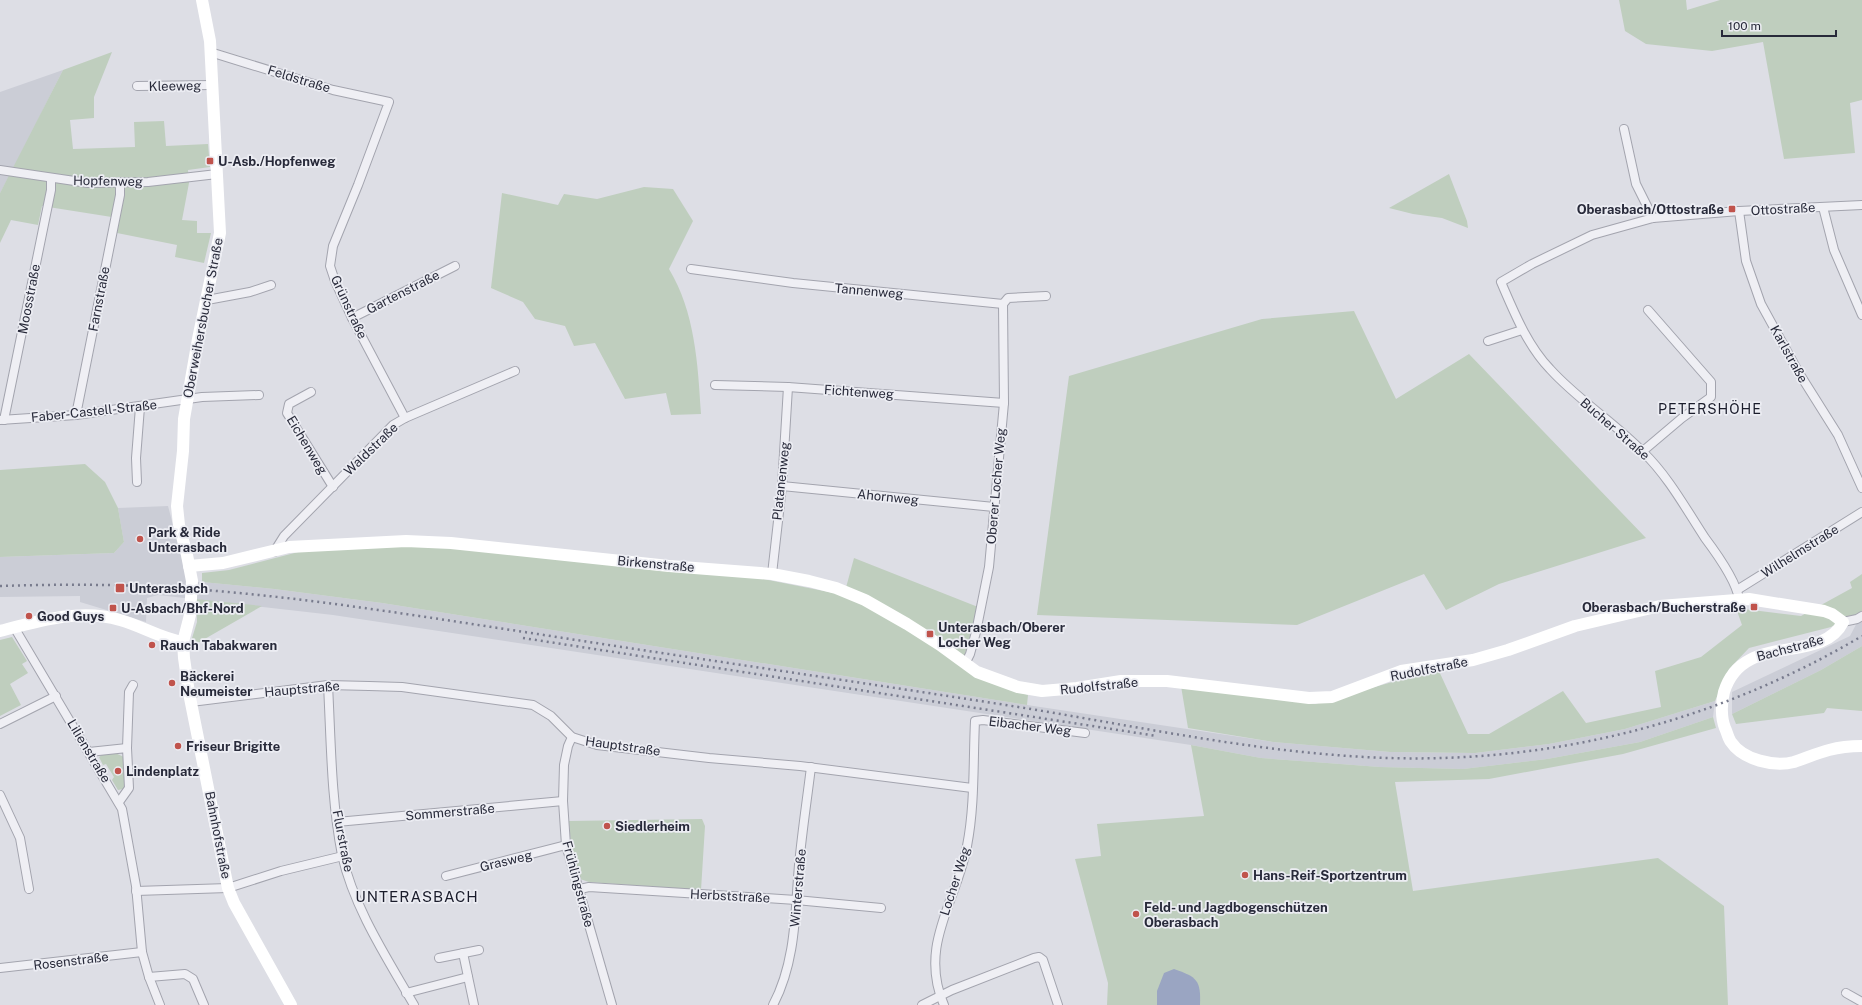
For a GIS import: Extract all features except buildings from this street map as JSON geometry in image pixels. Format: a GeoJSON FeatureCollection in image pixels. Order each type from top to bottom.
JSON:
{"type":"FeatureCollection","features":[{"type":"Feature","properties":{"kind":"street","name":"Oberweihersbucher Straße"},"geometry":{"type":"LineString","coordinates":[[192,581],[179,526],[177,506],[183,450],[184,419],[198,339],[220,234],[210,52],[202,0]]}},
{"type":"Feature","properties":{"kind":"street","name":"Feldstraße"},"geometry":{"type":"LineString","coordinates":[[210,52],[333,90],[389,102]]}},
{"type":"Feature","properties":{"kind":"street","name":"Kleeweg"},"geometry":{"type":"LineString","coordinates":[[137,86],[212,85]]}},
{"type":"Feature","properties":{"kind":"street","name":"Grünstraße"},"geometry":{"type":"LineString","coordinates":[[389,102],[330,256],[330,266],[335,281],[352,318],[405,418]]}},
{"type":"Feature","properties":{"kind":"street"},"geometry":{"type":"LineString","coordinates":[[1624,129],[1636,184],[1653,218]]}},
{"type":"Feature","properties":{"kind":"street","name":"Hopfenweg"},"geometry":{"type":"LineString","coordinates":[[0,170],[88,183],[148,182],[217,174]]}},
{"type":"Feature","properties":{"kind":"street","name":"Moosstraße"},"geometry":{"type":"LineString","coordinates":[[2,420],[52,178]]}},
{"type":"Feature","properties":{"kind":"street","name":"Farnstraße"},"geometry":{"type":"LineString","coordinates":[[76,415],[120,195],[120,182]]}},
{"type":"Feature","properties":{"kind":"street","name":"Ottostraße"},"geometry":{"type":"LineString","coordinates":[[1501,282],[1532,264],[1592,235],[1653,218],[1739,211],[1862,204]]}},
{"type":"Feature","properties":{"kind":"street"},"geometry":{"type":"LineString","coordinates":[[1823,207],[1834,250],[1862,315]]}},
{"type":"Feature","properties":{"kind":"street","name":"Karlstraße"},"geometry":{"type":"LineString","coordinates":[[1739,211],[1746,261],[1761,304],[1799,373],[1838,435],[1862,488]]}},
{"type":"Feature","properties":{"kind":"street","name":"Gartenstraße"},"geometry":{"type":"LineString","coordinates":[[352,318],[454,266]]}},
{"type":"Feature","properties":{"kind":"street","name":"Tannenweg"},"geometry":{"type":"LineString","coordinates":[[691,269],[793,283],[1003,304],[1008,298],[1046,296]]}},
{"type":"Feature","properties":{"kind":"street","name":"Bucher Straße"},"geometry":{"type":"LineString","coordinates":[[1501,282],[1522,330],[1548,368],[1575,394],[1643,451],[1656,466],[1710,545],[1738,594]]}},
{"type":"Feature","properties":{"kind":"street"},"geometry":{"type":"LineString","coordinates":[[207,300],[250,292],[271,285]]}},
{"type":"Feature","properties":{"kind":"street","name":"Oberer Locher Weg"},"geometry":{"type":"LineString","coordinates":[[965,664],[970,654],[976,632],[986,582],[994,507],[1004,403],[1003,304]]}},
{"type":"Feature","properties":{"kind":"street"},"geometry":{"type":"LineString","coordinates":[[1643,451],[1682,418],[1711,397],[1711,382],[1648,310]]}},
{"type":"Feature","properties":{"kind":"street"},"geometry":{"type":"LineString","coordinates":[[1488,341],[1522,330]]}},
{"type":"Feature","properties":{"kind":"street","name":"Waldstraße"},"geometry":{"type":"LineString","coordinates":[[274,552],[284,536],[393,425],[405,418],[515,371]]}},
{"type":"Feature","properties":{"kind":"street","name":"Fichtenweg"},"geometry":{"type":"LineString","coordinates":[[715,385],[788,387],[1004,403]]}},
{"type":"Feature","properties":{"kind":"street","name":"Platanenweg"},"geometry":{"type":"LineString","coordinates":[[772,574],[782,486],[788,387]]}},
{"type":"Feature","properties":{"kind":"street","name":"Eichenweg"},"geometry":{"type":"LineString","coordinates":[[311,392],[289,404],[287,413],[333,487]]}},
{"type":"Feature","properties":{"kind":"street","name":"Faber-Castell-Straße"},"geometry":{"type":"LineString","coordinates":[[2,420],[76,415],[202,397],[259,395]]}},
{"type":"Feature","properties":{"kind":"street"},"geometry":{"type":"LineString","coordinates":[[137,482],[136,458],[140,407]]}},
{"type":"Feature","properties":{"kind":"street","name":"Ahornweg"},"geometry":{"type":"LineString","coordinates":[[782,486],[994,507]]}},
{"type":"Feature","properties":{"kind":"street","name":"Wilhelmstraße"},"geometry":{"type":"LineString","coordinates":[[1738,594],[1862,512]]}},
{"type":"Feature","properties":{"kind":"street","name":"Birkenstraße"},"geometry":{"type":"LineString","coordinates":[[274,552],[289,547],[324,544],[406,541],[451,542],[669,566],[772,574],[836,588],[865,600],[934,641],[965,664]]}},
{"type":"Feature","properties":{"kind":"street"},"geometry":{"type":"LineString","coordinates":[[189,566],[223,563],[274,552]]}},
{"type":"Feature","properties":{"kind":"street","name":"Bahnhofstraße"},"geometry":{"type":"LineString","coordinates":[[192,581],[190,615],[184,642],[184,658],[191,702],[228,888],[234,903],[291,1005]]}},
{"type":"Feature","properties":{"kind":"street","name":"Rudolfstraße"},"geometry":{"type":"LineString","coordinates":[[965,664],[977,672],[1018,687],[1042,691],[1077,688],[1121,681],[1167,680],[1309,698],[1332,697],[1401,671],[1473,660],[1508,650],[1575,626],[1620,614],[1660,606],[1738,594],[1749,598],[1824,611],[1832,614],[1843,622]]}},
{"type":"Feature","properties":{"kind":"street"},"geometry":{"type":"LineString","coordinates":[[0,630],[66,616],[101,616],[119,620],[173,641],[184,642]]}},
{"type":"Feature","properties":{"kind":"street"},"geometry":{"type":"LineString","coordinates":[[1843,622],[1857,619],[1862,616]]}},
{"type":"Feature","properties":{"kind":"street","name":"Bachstraße"},"geometry":{"type":"LineString","coordinates":[[1843,622],[1840,629],[1831,636],[1815,644],[1766,654],[1750,659],[1738,668],[1728,680],[1722,700],[1724,724],[1731,743],[1749,757],[1770,764],[1793,762],[1828,750],[1850,746],[1862,746]]}},
{"type":"Feature","properties":{"kind":"street","name":"Lilienstraße"},"geometry":{"type":"LineString","coordinates":[[14,627],[122,809],[129,839],[136,888],[142,952]]}},
{"type":"Feature","properties":{"kind":"street"},"geometry":{"type":"LineString","coordinates":[[119,802],[129,788],[127,748],[129,692],[133,684]]}},
{"type":"Feature","properties":{"kind":"street","name":"Hauptstraße"},"geometry":{"type":"LineString","coordinates":[[191,702],[328,685],[402,688],[523,703],[543,710],[572,737],[597,745],[811,767],[972,788]]}},
{"type":"Feature","properties":{"kind":"street","name":"Flurstraße"},"geometry":{"type":"LineString","coordinates":[[328,685],[337,822],[343,856],[360,906],[406,993],[414,1005]]}},
{"type":"Feature","properties":{"kind":"street"},"geometry":{"type":"LineString","coordinates":[[0,724],[56,696]]}},
{"type":"Feature","properties":{"kind":"street","name":"Eibacher Weg"},"geometry":{"type":"LineString","coordinates":[[975,721],[983,720],[1085,733]]}},
{"type":"Feature","properties":{"kind":"street","name":"Locher Weg"},"geometry":{"type":"LineString","coordinates":[[944,1005],[940,995],[936,969],[938,938],[946,906],[965,857],[971,817],[975,721]]}},
{"type":"Feature","properties":{"kind":"street","name":"Frühlingstraße"},"geometry":{"type":"LineString","coordinates":[[572,737],[564,759],[562,802],[566,845],[580,889],[612,1005]]}},
{"type":"Feature","properties":{"kind":"street"},"geometry":{"type":"LineString","coordinates":[[89,752],[127,748]]}},
{"type":"Feature","properties":{"kind":"street","name":"Winterstraße"},"geometry":{"type":"LineString","coordinates":[[773,1005],[781,991],[789,964],[811,767]]}},
{"type":"Feature","properties":{"kind":"street"},"geometry":{"type":"LineString","coordinates":[[0,795],[20,838],[29,889]]}},
{"type":"Feature","properties":{"kind":"street","name":"Sommerstraße"},"geometry":{"type":"LineString","coordinates":[[337,822],[562,802]]}},
{"type":"Feature","properties":{"kind":"street","name":"Grasweg"},"geometry":{"type":"LineString","coordinates":[[446,876],[566,845]]}},
{"type":"Feature","properties":{"kind":"street"},"geometry":{"type":"LineString","coordinates":[[136,888],[228,888],[281,871],[343,856]]}},
{"type":"Feature","properties":{"kind":"street","name":"Herbststraße"},"geometry":{"type":"LineString","coordinates":[[580,889],[589,887],[796,900],[881,908]]}},
{"type":"Feature","properties":{"kind":"street"},"geometry":{"type":"LineString","coordinates":[[438,958],[479,950]]}},
{"type":"Feature","properties":{"kind":"street"},"geometry":{"type":"LineString","coordinates":[[142,952],[149,977],[160,1005]]}},
{"type":"Feature","properties":{"kind":"street","name":"Rosenstraße"},"geometry":{"type":"LineString","coordinates":[[0,968],[142,952]]}},
{"type":"Feature","properties":{"kind":"street"},"geometry":{"type":"LineString","coordinates":[[463,953],[474,1005]]}},
{"type":"Feature","properties":{"kind":"street"},"geometry":{"type":"LineString","coordinates":[[922,1005],[940,995],[1034,958],[1043,960],[1058,1005]]}},
{"type":"Feature","properties":{"kind":"street"},"geometry":{"type":"LineString","coordinates":[[149,977],[185,974],[193,979],[204,1005]]}},
{"type":"Feature","properties":{"kind":"street"},"geometry":{"type":"LineString","coordinates":[[406,993],[468,977]]}},
{"type":"Feature","properties":{"kind":"street"},"geometry":{"type":"LineString","coordinates":[[1846,993],[1862,1002]]}},
{"type":"Feature","properties":{"kind":"shaded area"},"geometry":{"type":"Polygon","coordinates":[[[63,70],[11,173],[0,193],[0,92],[63,70]]]}},
{"type":"Feature","properties":{"kind":"shaded area"},"geometry":{"type":"Polygon","coordinates":[[[168,506],[188,582],[274,589],[382,603],[1027,705],[1273,742],[1390,752],[1475,753],[1549,744],[1625,729],[1715,701],[1713,717],[1640,742],[1547,759],[1463,769],[1380,767],[1261,758],[1191,745],[333,615],[158,595],[147,598],[146,622],[80,602],[80,596],[0,597],[0,557],[114,553],[124,542],[118,508],[168,506]]]}},
{"type":"Feature","properties":{"kind":"shaded area"},"geometry":{"type":"Polygon","coordinates":[[[1862,613],[1862,646],[1821,670],[1732,714],[1732,692],[1850,636],[1862,613]]]}},
{"type":"Feature","properties":{"kind":"green space"},"geometry":{"type":"Polygon","coordinates":[[[1619,0],[1686,0],[1687,10],[1720,0],[1862,0],[1862,100],[1850,103],[1855,153],[1784,159],[1763,42],[1712,51],[1646,44],[1625,31],[1619,0]]]}},
{"type":"Feature","properties":{"kind":"green space"},"geometry":{"type":"Polygon","coordinates":[[[112,52],[94,97],[94,118],[70,120],[73,149],[135,147],[134,122],[164,121],[166,146],[208,144],[210,167],[188,170],[189,183],[182,220],[197,221],[197,233],[211,233],[204,263],[175,257],[177,245],[117,233],[118,218],[42,206],[38,225],[11,220],[0,243],[0,193],[63,70],[112,52]]]}},
{"type":"Feature","properties":{"kind":"green space"},"geometry":{"type":"Polygon","coordinates":[[[1449,174],[1467,221],[1468,228],[1442,218],[1413,214],[1389,208],[1449,174]]]}},
{"type":"Feature","properties":{"kind":"green space"},"geometry":{"type":"Polygon","coordinates":[[[644,187],[673,189],[693,221],[669,269],[685,303],[694,339],[701,414],[671,415],[666,393],[625,399],[595,343],[574,346],[565,326],[535,319],[523,302],[491,288],[502,193],[558,205],[564,194],[597,199],[644,187]]]}},
{"type":"Feature","properties":{"kind":"green space"},"geometry":{"type":"Polygon","coordinates":[[[1354,311],[1396,399],[1469,354],[1646,538],[1499,584],[1446,610],[1424,574],[1297,625],[1037,615],[1069,376],[1262,319],[1354,311]]]}},
{"type":"Feature","properties":{"kind":"green space"},"geometry":{"type":"Polygon","coordinates":[[[85,464],[105,482],[118,508],[124,542],[114,553],[0,557],[0,470],[85,464]]]}},
{"type":"Feature","properties":{"kind":"green space"},"geometry":{"type":"Polygon","coordinates":[[[423,540],[738,574],[844,595],[854,558],[978,607],[962,665],[975,676],[1028,695],[1027,705],[382,603],[274,589],[202,582],[202,573],[229,570],[306,550],[423,540]]]}},
{"type":"Feature","properties":{"kind":"green space"},"geometry":{"type":"Polygon","coordinates":[[[1862,574],[1862,611],[1831,627],[1749,648],[1729,669],[1715,701],[1625,729],[1549,744],[1475,753],[1390,752],[1273,742],[1188,728],[1181,686],[1315,704],[1438,669],[1468,734],[1489,734],[1563,691],[1586,723],[1661,707],[1655,671],[1701,657],[1742,625],[1736,608],[1801,616],[1852,588],[1850,582],[1862,574]]]}},
{"type":"Feature","properties":{"kind":"green space"},"geometry":{"type":"Polygon","coordinates":[[[196,599],[262,606],[189,648],[197,622],[196,599]]]}},
{"type":"Feature","properties":{"kind":"green space"},"geometry":{"type":"Polygon","coordinates":[[[12,637],[27,661],[22,664],[28,673],[10,684],[21,705],[0,716],[0,640],[12,637]]]}},
{"type":"Feature","properties":{"kind":"green space"},"geometry":{"type":"Polygon","coordinates":[[[1862,646],[1862,711],[1827,708],[1824,713],[1736,724],[1732,714],[1821,670],[1862,646]]]}},
{"type":"Feature","properties":{"kind":"green space","name":"Hans-Reif-Sportzentrum"},"geometry":{"type":"Polygon","coordinates":[[[1713,717],[1716,728],[1623,754],[1489,779],[1395,782],[1413,891],[1658,858],[1724,906],[1728,1005],[1107,1005],[1108,983],[1075,859],[1101,856],[1097,824],[1204,816],[1191,745],[1261,758],[1380,767],[1463,769],[1547,759],[1640,742],[1713,717]]]}},
{"type":"Feature","properties":{"kind":"green space"},"geometry":{"type":"Polygon","coordinates":[[[113,752],[124,757],[125,786],[123,789],[118,790],[112,780],[114,777],[106,764],[103,765],[99,757],[103,754],[113,752]]]}},
{"type":"Feature","properties":{"kind":"green space"},"geometry":{"type":"Polygon","coordinates":[[[702,819],[705,826],[701,890],[589,882],[580,879],[572,858],[569,821],[702,819]]]}},
{"type":"Feature","properties":{"kind":"water"},"geometry":{"type":"Polygon","coordinates":[[[1174,969],[1188,974],[1196,981],[1200,990],[1200,1005],[1157,1005],[1157,991],[1164,973],[1174,969]]]}},
{"type":"Feature","properties":{"kind":"railway"},"geometry":{"type":"LineString","coordinates":[[0,586],[143,586],[234,592],[319,602],[993,703],[1240,744],[1289,751],[1389,758],[1451,758],[1513,753],[1574,744],[1634,731],[1693,713],[1751,692],[1807,666],[1862,636]]}},
{"type":"Feature","properties":{"kind":"railway"},"geometry":{"type":"LineString","coordinates":[[523,638],[1157,736]]}},
{"type":"Feature","properties":{"kind":"place","name":"U-Asb./Hopfenweg"},"geometry":{"type":"Point","coordinates":[210,161]}},
{"type":"Feature","properties":{"kind":"place","name":"Oberasbach/Ottostraße"},"geometry":{"type":"Point","coordinates":[1732,209]}},
{"type":"Feature","properties":{"kind":"place","name":"Park & Ride Unterasbach"},"geometry":{"type":"Point","coordinates":[140,539]}},
{"type":"Feature","properties":{"kind":"place","name":"Unterasbach"},"geometry":{"type":"Point","coordinates":[120,588]}},
{"type":"Feature","properties":{"kind":"place","name":"Oberasbach/Bucherstraße"},"geometry":{"type":"Point","coordinates":[1754,607]}},
{"type":"Feature","properties":{"kind":"place","name":"U-Asbach/Bhf-Nord"},"geometry":{"type":"Point","coordinates":[113,608]}},
{"type":"Feature","properties":{"kind":"place","name":"Good Guys"},"geometry":{"type":"Point","coordinates":[29,616]}},
{"type":"Feature","properties":{"kind":"place","name":"Unterasbach/Oberer Locher Weg"},"geometry":{"type":"Point","coordinates":[930,634]}},
{"type":"Feature","properties":{"kind":"place","name":"Rauch Tabakwaren"},"geometry":{"type":"Point","coordinates":[152,645]}},
{"type":"Feature","properties":{"kind":"place","name":"Bäckerei Neumeister"},"geometry":{"type":"Point","coordinates":[172,683]}},
{"type":"Feature","properties":{"kind":"place","name":"Friseur Brigitte"},"geometry":{"type":"Point","coordinates":[178,746]}},
{"type":"Feature","properties":{"kind":"place","name":"Lindenplatz"},"geometry":{"type":"Point","coordinates":[118,771]}},
{"type":"Feature","properties":{"kind":"place","name":"Siedlerheim"},"geometry":{"type":"Point","coordinates":[607,826]}},
{"type":"Feature","properties":{"kind":"place","name":"Hans-Reif-Sportzentrum"},"geometry":{"type":"Point","coordinates":[1245,875]}},
{"type":"Feature","properties":{"kind":"place","name":"Feld- und Jagdbogenschützen Oberasbach"},"geometry":{"type":"Point","coordinates":[1136,914]}},
{"type":"Feature","properties":{"kind":"district","name":"PETERSHÖHE"},"geometry":{"type":"Point","coordinates":[1710,409]}},
{"type":"Feature","properties":{"kind":"district","name":"UNTERASBACH"},"geometry":{"type":"Point","coordinates":[417,896]}}]}
